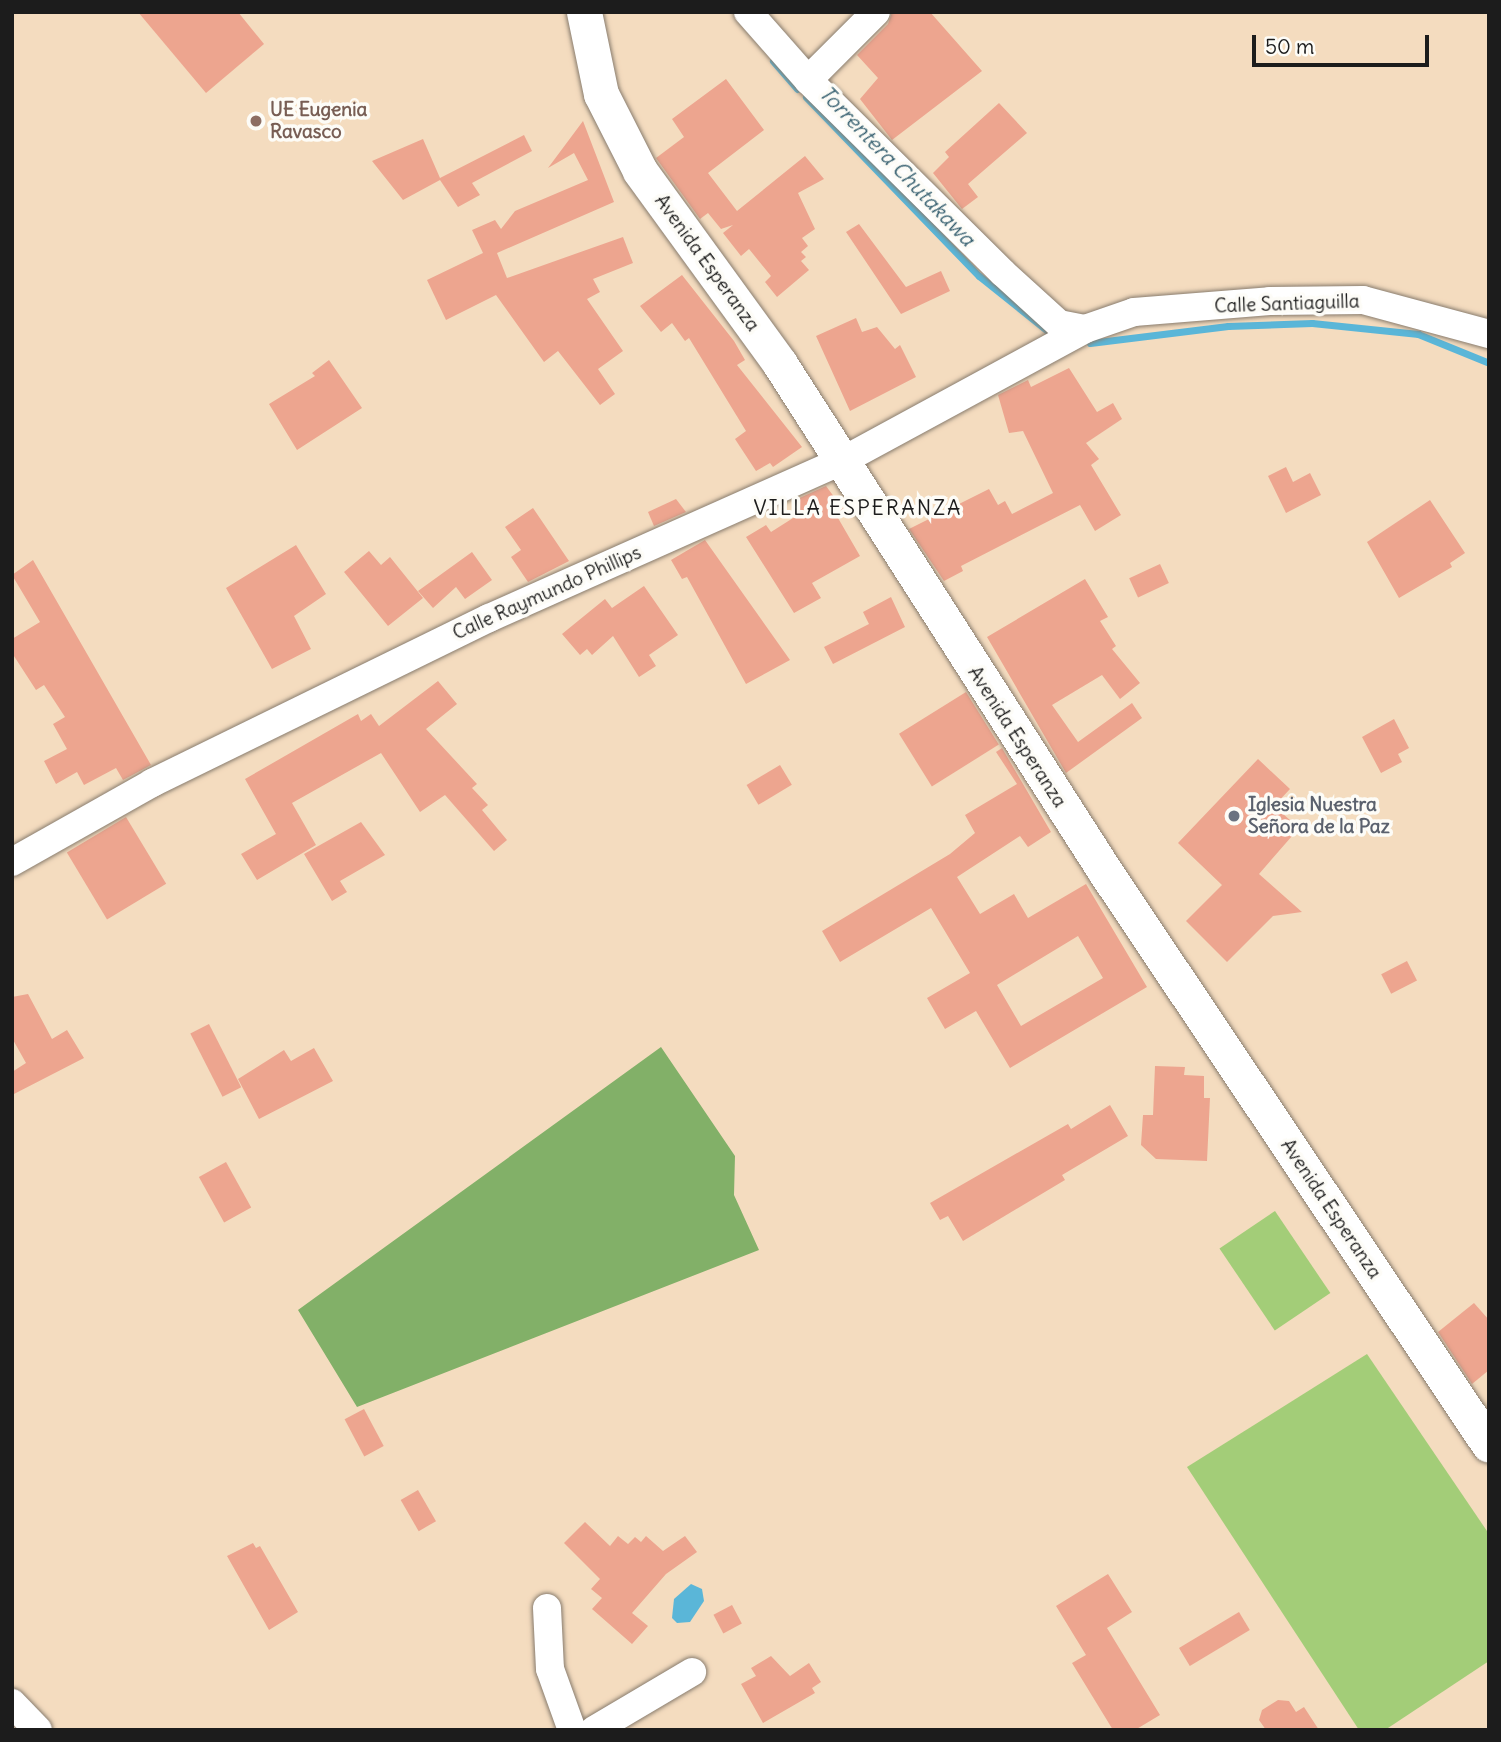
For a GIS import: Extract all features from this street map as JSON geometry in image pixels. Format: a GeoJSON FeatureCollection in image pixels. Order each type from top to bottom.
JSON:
{"type":"FeatureCollection","features":[{"type":"Feature","properties":{"kind":"main road","name":"Avenida Esperanza"},"geometry":{"type":"LineString","coordinates":[[584,12],[601,94],[640,171],[780,364],[1106,873],[1489,1445]]}},
{"type":"Feature","properties":{"kind":"street"},"geometry":{"type":"LineString","coordinates":[[748,12],[808,80],[1059,324],[1082,330]]}},
{"type":"Feature","properties":{"kind":"street"},"geometry":{"type":"LineString","coordinates":[[808,80],[876,12]]}},
{"type":"Feature","properties":{"kind":"street","name":"Calle Santiaguilla"},"geometry":{"type":"LineString","coordinates":[[1082,330],[1134,312],[1270,301],[1363,300],[1489,334]]}},
{"type":"Feature","properties":{"kind":"street","name":"Calle Raymundo Phillips"},"geometry":{"type":"LineString","coordinates":[[12,862],[152,783],[489,618],[842,461],[1082,330]]}},
{"type":"Feature","properties":{"kind":"street"},"geometry":{"type":"LineString","coordinates":[[547,1608],[550,1668],[572,1730]]}},
{"type":"Feature","properties":{"kind":"street"},"geometry":{"type":"LineString","coordinates":[[594,1730],[692,1672]]}},
{"type":"Feature","properties":{"kind":"street"},"geometry":{"type":"LineString","coordinates":[[12,1703],[38,1730]]}},
{"type":"Feature","properties":{"kind":"green space"},"geometry":{"type":"Polygon","coordinates":[[[661,1047],[735,1156],[734,1195],[759,1250],[357,1407],[298,1310],[661,1047]]]}},
{"type":"Feature","properties":{"kind":"green space"},"geometry":{"type":"Polygon","coordinates":[[[1275,1211],[1330,1293],[1275,1331],[1219,1248],[1275,1211]]]}},
{"type":"Feature","properties":{"kind":"green space"},"geometry":{"type":"Polygon","coordinates":[[[1367,1354],[1489,1534],[1489,1661],[1385,1730],[1359,1730],[1187,1467],[1367,1354]]]}},
{"type":"Feature","properties":{"kind":"water"},"geometry":{"type":"Polygon","coordinates":[[[691,1584],[702,1589],[704,1601],[690,1622],[677,1623],[672,1618],[674,1599],[691,1584]]]}},
{"type":"Feature","properties":{"kind":"building"},"geometry":{"type":"Polygon","coordinates":[[[138,12],[238,12],[264,44],[206,93],[138,12]]]}},
{"type":"Feature","properties":{"kind":"building"},"geometry":{"type":"Polygon","coordinates":[[[892,12],[930,12],[982,71],[892,140],[860,99],[878,78],[857,55],[888,24],[892,12]]]}},
{"type":"Feature","properties":{"kind":"building"},"geometry":{"type":"Polygon","coordinates":[[[726,79],[764,130],[708,173],[737,211],[805,156],[824,179],[798,193],[815,229],[802,238],[808,246],[801,252],[806,257],[801,261],[809,270],[777,297],[765,282],[771,276],[749,249],[741,256],[723,233],[733,225],[721,229],[708,213],[700,219],[656,158],[684,137],[672,119],[726,79]]]}},
{"type":"Feature","properties":{"kind":"building"},"geometry":{"type":"Polygon","coordinates":[[[999,103],[1027,133],[968,184],[978,197],[962,209],[933,173],[949,157],[945,152],[999,103]]]}},
{"type":"Feature","properties":{"kind":"building"},"geometry":{"type":"Polygon","coordinates":[[[583,121],[614,202],[497,253],[507,278],[623,237],[633,263],[593,279],[600,292],[587,299],[623,351],[598,369],[615,394],[600,405],[558,351],[544,362],[496,295],[446,320],[427,280],[483,253],[472,230],[495,220],[501,229],[515,211],[588,180],[574,153],[548,168],[583,121]]]}},
{"type":"Feature","properties":{"kind":"building"},"geometry":{"type":"Polygon","coordinates":[[[524,135],[532,151],[472,183],[480,195],[458,207],[440,180],[403,200],[372,161],[423,139],[440,178],[524,135]]]}},
{"type":"Feature","properties":{"kind":"building"},"geometry":{"type":"Polygon","coordinates":[[[859,224],[906,287],[941,271],[950,291],[901,314],[846,232],[859,224]]]}},
{"type":"Feature","properties":{"kind":"building"},"geometry":{"type":"Polygon","coordinates":[[[682,275],[734,341],[745,360],[737,365],[802,447],[773,467],[770,463],[756,471],[735,439],[746,431],[689,338],[685,341],[672,323],[661,332],[640,306],[682,275]]]}},
{"type":"Feature","properties":{"kind":"building"},"geometry":{"type":"Polygon","coordinates":[[[856,318],[862,332],[877,327],[895,349],[900,345],[916,377],[850,411],[816,336],[856,318]]]}},
{"type":"Feature","properties":{"kind":"building"},"geometry":{"type":"Polygon","coordinates":[[[329,360],[362,408],[297,450],[269,404],[315,376],[312,373],[329,360]]]}},
{"type":"Feature","properties":{"kind":"building"},"geometry":{"type":"Polygon","coordinates":[[[1069,368],[1097,412],[1113,403],[1122,419],[1086,443],[1099,459],[1091,465],[1121,515],[1095,531],[1080,505],[961,566],[963,571],[944,581],[909,529],[989,489],[998,505],[1005,501],[1012,514],[1053,493],[1023,431],[1009,433],[998,395],[1028,380],[1031,387],[1069,368]]]}},
{"type":"Feature","properties":{"kind":"building"},"geometry":{"type":"Polygon","coordinates":[[[1286,467],[1293,482],[1310,473],[1321,495],[1286,513],[1268,476],[1286,467]]]}},
{"type":"Feature","properties":{"kind":"building"},"geometry":{"type":"Polygon","coordinates":[[[826,486],[846,513],[838,518],[860,556],[812,583],[821,598],[794,613],[746,537],[766,525],[771,532],[801,513],[793,501],[826,486]]]}},
{"type":"Feature","properties":{"kind":"building"},"geometry":{"type":"Polygon","coordinates":[[[676,499],[686,512],[654,526],[648,512],[676,499]]]}},
{"type":"Feature","properties":{"kind":"building"},"geometry":{"type":"Polygon","coordinates":[[[1430,500],[1465,553],[1450,563],[1452,567],[1399,598],[1367,542],[1430,500]]]}},
{"type":"Feature","properties":{"kind":"building"},"geometry":{"type":"Polygon","coordinates":[[[533,508],[569,561],[528,582],[511,557],[521,550],[505,527],[533,508]]]}},
{"type":"Feature","properties":{"kind":"building"},"geometry":{"type":"Polygon","coordinates":[[[705,540],[790,660],[746,684],[687,577],[682,579],[671,560],[705,540]]]}},
{"type":"Feature","properties":{"kind":"building"},"geometry":{"type":"Polygon","coordinates":[[[296,545],[326,594],[294,616],[311,649],[272,669],[226,588],[296,545]]]}},
{"type":"Feature","properties":{"kind":"building"},"geometry":{"type":"Polygon","coordinates":[[[369,551],[381,565],[390,557],[423,598],[388,626],[344,572],[369,551]]]}},
{"type":"Feature","properties":{"kind":"building"},"geometry":{"type":"Polygon","coordinates":[[[472,552],[492,580],[465,599],[456,587],[433,608],[418,591],[472,552]]]}},
{"type":"Feature","properties":{"kind":"building"},"geometry":{"type":"Polygon","coordinates":[[[33,560],[151,765],[123,780],[116,768],[84,785],[77,772],[56,784],[44,761],[67,749],[53,724],[65,717],[44,685],[36,690],[12,653],[12,639],[40,622],[12,575],[33,560]]]}},
{"type":"Feature","properties":{"kind":"building"},"geometry":{"type":"Polygon","coordinates":[[[1160,564],[1169,583],[1138,597],[1129,578],[1160,564]]]}},
{"type":"Feature","properties":{"kind":"building"},"geometry":{"type":"Polygon","coordinates":[[[1085,579],[1108,617],[1100,621],[1116,646],[1112,649],[1140,683],[1120,699],[1102,675],[1052,705],[1078,742],[1132,703],[1142,718],[1066,773],[987,637],[1085,579]]]}},
{"type":"Feature","properties":{"kind":"building"},"geometry":{"type":"Polygon","coordinates":[[[644,586],[678,635],[649,655],[656,666],[639,677],[613,636],[592,655],[587,649],[580,655],[562,634],[605,599],[612,608],[644,586]]]}},
{"type":"Feature","properties":{"kind":"building"},"geometry":{"type":"Polygon","coordinates":[[[891,597],[905,627],[833,664],[824,647],[869,624],[863,612],[891,597]]]}},
{"type":"Feature","properties":{"kind":"building"},"geometry":{"type":"Polygon","coordinates":[[[438,681],[457,704],[426,729],[477,784],[472,788],[488,805],[482,810],[507,840],[494,851],[445,795],[420,812],[381,753],[292,803],[316,845],[257,880],[241,854],[276,834],[245,779],[358,714],[361,721],[371,714],[379,726],[438,681]]]}},
{"type":"Feature","properties":{"kind":"building"},"geometry":{"type":"Polygon","coordinates":[[[966,692],[999,745],[932,786],[899,734],[966,692]]]}},
{"type":"Feature","properties":{"kind":"building"},"geometry":{"type":"Polygon","coordinates":[[[1394,719],[1409,748],[1398,754],[1402,762],[1381,773],[1362,737],[1394,719]]]}},
{"type":"Feature","properties":{"kind":"building"},"geometry":{"type":"Polygon","coordinates":[[[1002,748],[1051,832],[1028,847],[1020,836],[957,877],[980,914],[1014,894],[1028,918],[1086,884],[1147,987],[1010,1068],[976,1011],[945,1029],[927,998],[970,973],[931,908],[840,962],[822,931],[950,854],[975,833],[965,815],[1017,784],[996,752],[1002,748]],[[1078,936],[997,985],[1021,1026],[1103,978],[1078,936]]]}},
{"type":"Feature","properties":{"kind":"building"},"geometry":{"type":"Polygon","coordinates":[[[1258,759],[1290,789],[1274,806],[1299,828],[1259,874],[1302,912],[1273,916],[1227,962],[1186,921],[1222,885],[1178,843],[1258,759]]]}},
{"type":"Feature","properties":{"kind":"building"},"geometry":{"type":"Polygon","coordinates":[[[780,765],[792,785],[758,805],[747,785],[780,765]]]}},
{"type":"Feature","properties":{"kind":"building"},"geometry":{"type":"Polygon","coordinates":[[[126,817],[166,884],[107,919],[67,853],[126,817]]]}},
{"type":"Feature","properties":{"kind":"building"},"geometry":{"type":"Polygon","coordinates":[[[361,822],[385,855],[340,881],[347,892],[332,901],[304,854],[361,822]]]}},
{"type":"Feature","properties":{"kind":"building"},"geometry":{"type":"Polygon","coordinates":[[[1407,961],[1417,981],[1391,994],[1381,974],[1407,961]]]}},
{"type":"Feature","properties":{"kind":"building"},"geometry":{"type":"Polygon","coordinates":[[[28,994],[52,1039],[67,1030],[84,1058],[12,1095],[12,1072],[26,1063],[12,1038],[12,997],[28,994]]]}},
{"type":"Feature","properties":{"kind":"building"},"geometry":{"type":"Polygon","coordinates":[[[209,1024],[241,1087],[223,1097],[190,1034],[209,1024]]]}},
{"type":"Feature","properties":{"kind":"building"},"geometry":{"type":"Polygon","coordinates":[[[314,1048],[333,1081],[259,1119],[238,1079],[284,1050],[291,1061],[314,1048]]]}},
{"type":"Feature","properties":{"kind":"building"},"geometry":{"type":"Polygon","coordinates":[[[1155,1066],[1185,1067],[1184,1075],[1204,1076],[1204,1098],[1210,1098],[1207,1161],[1156,1159],[1141,1145],[1143,1115],[1153,1115],[1155,1066]]]}},
{"type":"Feature","properties":{"kind":"building"},"geometry":{"type":"Polygon","coordinates":[[[1110,1105],[1128,1136],[1062,1175],[1065,1180],[963,1241],[948,1216],[940,1220],[930,1203],[1068,1124],[1071,1129],[1110,1105]]]}},
{"type":"Feature","properties":{"kind":"building"},"geometry":{"type":"Polygon","coordinates":[[[226,1162],[251,1207],[224,1223],[199,1177],[226,1162]]]}},
{"type":"Feature","properties":{"kind":"building"},"geometry":{"type":"Polygon","coordinates":[[[1474,1303],[1489,1320],[1489,1370],[1472,1384],[1438,1332],[1474,1303]]]}},
{"type":"Feature","properties":{"kind":"building"},"geometry":{"type":"Polygon","coordinates":[[[364,1409],[384,1446],[364,1456],[345,1419],[364,1409]]]}},
{"type":"Feature","properties":{"kind":"building"},"geometry":{"type":"Polygon","coordinates":[[[418,1490],[436,1521],[419,1531],[401,1500],[418,1490]]]}},
{"type":"Feature","properties":{"kind":"building"},"geometry":{"type":"Polygon","coordinates":[[[585,1522],[610,1546],[618,1536],[628,1544],[635,1537],[641,1542],[646,1536],[663,1551],[685,1536],[697,1552],[666,1574],[632,1613],[648,1626],[632,1644],[592,1609],[602,1598],[591,1589],[600,1579],[564,1543],[585,1522]]]}},
{"type":"Feature","properties":{"kind":"building"},"geometry":{"type":"Polygon","coordinates":[[[253,1543],[256,1548],[260,1546],[298,1612],[269,1630],[227,1556],[253,1543]]]}},
{"type":"Feature","properties":{"kind":"building"},"geometry":{"type":"Polygon","coordinates":[[[1108,1574],[1132,1612],[1107,1628],[1160,1715],[1135,1730],[1113,1730],[1072,1663],[1086,1655],[1056,1606],[1108,1574]]]}},
{"type":"Feature","properties":{"kind":"building"},"geometry":{"type":"Polygon","coordinates":[[[732,1605],[742,1624],[723,1633],[713,1615],[732,1605]]]}},
{"type":"Feature","properties":{"kind":"building"},"geometry":{"type":"Polygon","coordinates":[[[1239,1612],[1250,1630],[1190,1666],[1179,1648],[1239,1612]]]}},
{"type":"Feature","properties":{"kind":"building"},"geometry":{"type":"Polygon","coordinates":[[[771,1656],[790,1676],[809,1663],[821,1682],[812,1688],[815,1693],[763,1723],[741,1684],[756,1676],[751,1668],[771,1656]]]}},
{"type":"Feature","properties":{"kind":"building"},"geometry":{"type":"Polygon","coordinates":[[[1278,1700],[1289,1701],[1296,1712],[1304,1707],[1319,1730],[1266,1730],[1259,1720],[1262,1710],[1278,1700]]]}},
{"type":"Feature","properties":{"kind":"waterway","name":"Torrentera Chutakawa"},"geometry":{"type":"LineString","coordinates":[[773,61],[797,89]]}},
{"type":"Feature","properties":{"kind":"waterway","name":"Torrentera Chutakawa"},"geometry":{"type":"LineString","coordinates":[[806,97],[979,276],[1049,332]]}},
{"type":"Feature","properties":{"kind":"waterway","name":"Torrentera Chutakawa"},"geometry":{"type":"LineString","coordinates":[[1090,343],[1228,326],[1312,323],[1418,334],[1489,363]]}},
{"type":"Feature","properties":{"kind":"place","name":"UE Eugenia Ravasco"},"geometry":{"type":"Point","coordinates":[256,121]}},
{"type":"Feature","properties":{"kind":"place","name":"Iglesia Nuestra Señora de la Paz"},"geometry":{"type":"Point","coordinates":[1234,816]}},
{"type":"Feature","properties":{"kind":"district","name":"VILLA ESPERANZA"},"geometry":{"type":"Point","coordinates":[858,508]}}]}
